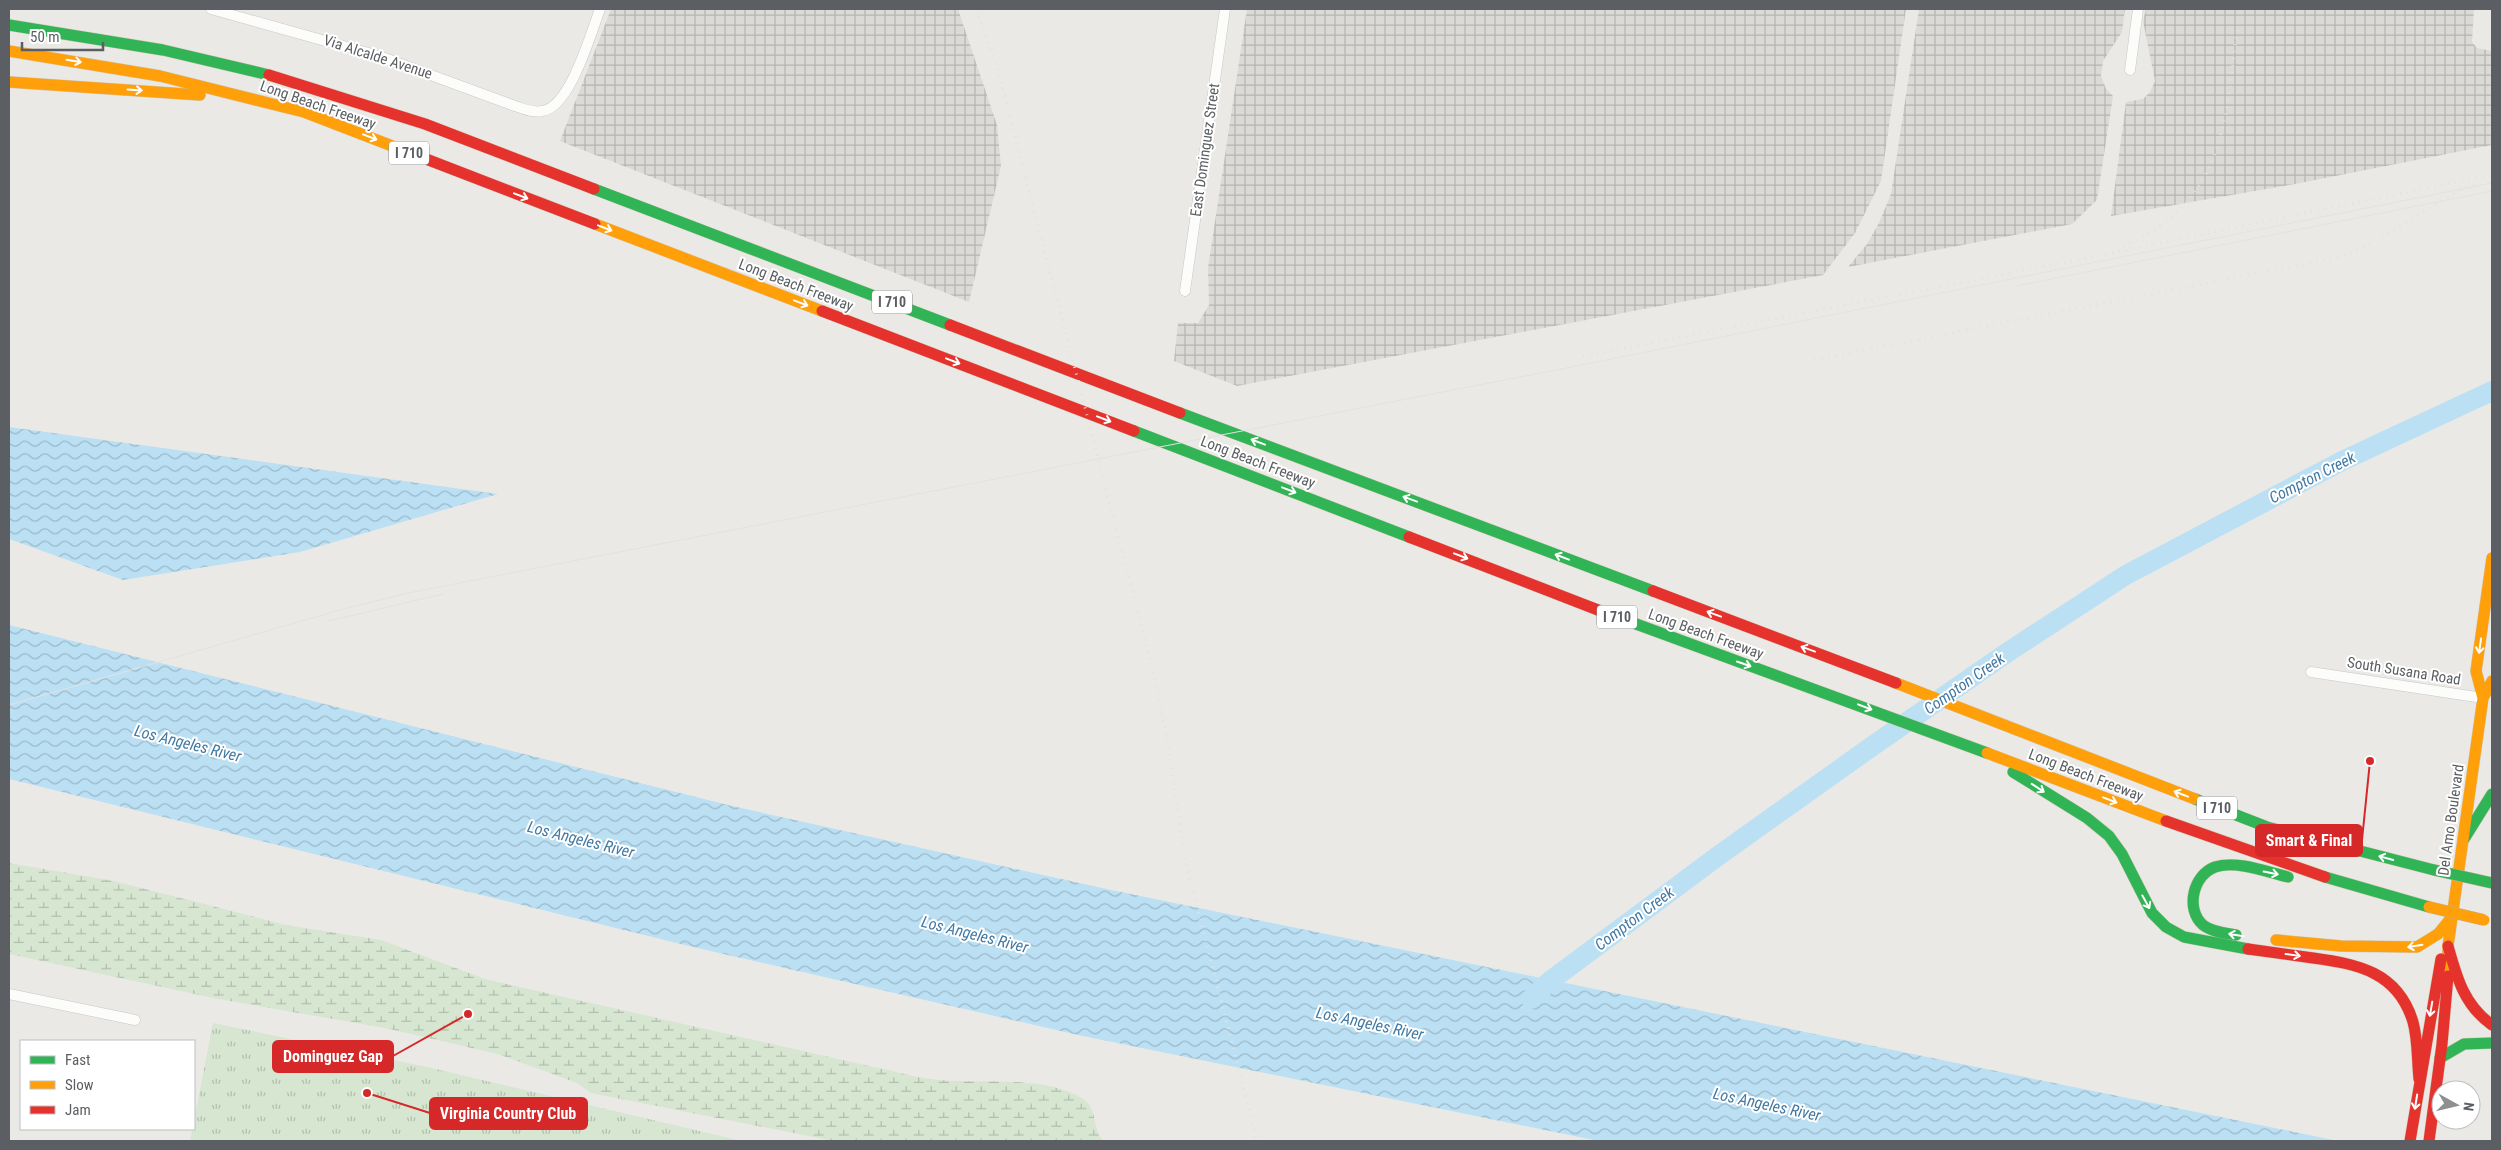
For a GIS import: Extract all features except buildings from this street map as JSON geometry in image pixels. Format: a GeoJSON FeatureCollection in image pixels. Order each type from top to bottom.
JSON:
{"type":"FeatureCollection","features":[{"type":"Feature","properties":{"kind":"main road","name":"Long Beach Freeway"},"geometry":{"type":"LineString","coordinates":[[9,25],[122,43],[215,62],[304,85],[425,124],[1260,443],[1854,666],[2006,727],[2267,826],[2492,884]]}},
{"type":"Feature","properties":{"kind":"main road","name":"Long Beach Freeway"},"geometry":{"type":"LineString","coordinates":[[9,51],[160,76],[257,99],[321,119],[1671,638],[1819,690],[2275,862],[2365,891],[2488,921]]}},
{"type":"Feature","properties":{"kind":"main road"},"geometry":{"type":"LineString","coordinates":[[9,82],[257,99]]}},
{"type":"Feature","properties":{"kind":"main road"},"geometry":{"type":"LineString","coordinates":[[2488,699],[2476,671],[2492,558]]}},
{"type":"Feature","properties":{"kind":"main road"},"geometry":{"type":"LineString","coordinates":[[2488,699],[2492,681]]}},
{"type":"Feature","properties":{"kind":"main road","name":"Del Amo Boulevard"},"geometry":{"type":"LineString","coordinates":[[2428,1141],[2440,1058],[2448,979],[2448,946],[2488,699]]}},
{"type":"Feature","properties":{"kind":"main road"},"geometry":{"type":"LineString","coordinates":[[1982,752],[2087,818],[2109,836],[2122,854],[2152,913],[2166,927],[2184,937],[2209,943],[2351,963],[2370,968],[2388,980],[2410,1012],[2416,1036],[2419,1079]]}},
{"type":"Feature","properties":{"kind":"main road"},"geometry":{"type":"LineString","coordinates":[[2464,839],[2492,794]]}},
{"type":"Feature","properties":{"kind":"main road"},"geometry":{"type":"LineString","coordinates":[[2250,937],[2213,931],[2201,924],[2192,905],[2193,893],[2197,880],[2206,871],[2217,866],[2233,866],[2365,891]]}},
{"type":"Feature","properties":{"kind":"main road"},"geometry":{"type":"LineString","coordinates":[[2268,939],[2341,946],[2418,947],[2438,934],[2452,917]]}},
{"type":"Feature","properties":{"kind":"main road"},"geometry":{"type":"LineString","coordinates":[[2448,946],[2465,999],[2474,1012],[2492,1025]]}},
{"type":"Feature","properties":{"kind":"main road","name":"Del Amo Boulevard"},"geometry":{"type":"LineString","coordinates":[[2410,1141],[2440,961],[2448,946]]}},
{"type":"Feature","properties":{"kind":"main road"},"geometry":{"type":"LineString","coordinates":[[2440,1058],[2460,1043],[2474,1041],[2492,1044]]}},
{"type":"Feature","properties":{"kind":"street","name":"Via Alcalde Avenue"},"geometry":{"type":"LineString","coordinates":[[211,9],[379,56],[529,111],[543,112],[553,108],[562,100],[570,85],[600,9]]}},
{"type":"Feature","properties":{"kind":"street","name":"East Dominguez Street"},"geometry":{"type":"LineString","coordinates":[[1185,291],[1225,9]]}},
{"type":"Feature","properties":{"kind":"street"},"geometry":{"type":"LineString","coordinates":[[2130,70],[2138,9]]}},
{"type":"Feature","properties":{"kind":"street","name":"South Susana Road"},"geometry":{"type":"LineString","coordinates":[[2311,672],[2488,699]]}},
{"type":"Feature","properties":{"kind":"street"},"geometry":{"type":"LineString","coordinates":[[9,994],[135,1020]]}},
{"type":"Feature","properties":{"kind":"shaded area"},"geometry":{"type":"Polygon","coordinates":[[[611,9],[958,9],[997,125],[1001,166],[969,302],[560,141],[611,9]]]}},
{"type":"Feature","properties":{"kind":"shaded area"},"geometry":{"type":"Polygon","coordinates":[[[1247,9],[1906,9],[1881,181],[1855,233],[1823,275],[1237,386],[1174,361],[1178,323],[1198,323],[1209,305],[1208,268],[1247,9]]]}},
{"type":"Feature","properties":{"kind":"shaded area"},"geometry":{"type":"Polygon","coordinates":[[[1919,9],[2125,9],[2122,32],[2103,61],[2101,76],[2106,89],[2113,96],[2097,200],[2072,224],[1848,267],[1867,244],[1879,223],[1891,194],[1919,9]]]}},
{"type":"Feature","properties":{"kind":"shaded area"},"geometry":{"type":"Polygon","coordinates":[[[2146,9],[2474,9],[2472,42],[2477,48],[2492,51],[2492,145],[2295,184],[2111,216],[2126,102],[2143,99],[2150,92],[2155,81],[2143,21],[2146,9]]]}},
{"type":"Feature","properties":{"kind":"green space"},"geometry":{"type":"Polygon","coordinates":[[[9,863],[114,881],[286,925],[381,940],[485,979],[917,1077],[958,1081],[1033,1083],[1051,1086],[1068,1091],[1088,1103],[1100,1137],[1104,1141],[834,1141],[591,1093],[577,1083],[498,1054],[385,1028],[218,999],[9,954],[9,863]]]}},
{"type":"Feature","properties":{"kind":"green space"},"geometry":{"type":"Polygon","coordinates":[[[213,1023],[427,1067],[742,1141],[190,1141],[192,1130],[195,1130],[195,1115],[213,1023]]]}},
{"type":"Feature","properties":{"kind":"water"},"geometry":{"type":"Polygon","coordinates":[[[9,427],[498,494],[300,552],[123,580],[9,539],[9,427]]]}},
{"type":"Feature","properties":{"kind":"water","name":"Los Angeles River"},"geometry":{"type":"Polygon","coordinates":[[[9,625],[732,806],[1111,890],[2338,1141],[1599,1141],[1078,1035],[693,947],[9,779],[9,625]]]}},
{"type":"Feature","properties":{"kind":"waterway","name":"Compton Creek"},"geometry":{"type":"LineString","coordinates":[[1531,999],[1550,981],[1718,856],[2008,652],[2126,575],[2342,461],[2492,391]]}},
{"type":"Feature","properties":{"kind":"tram line"},"geometry":{"type":"LineString","coordinates":[[9,705],[347,608],[408,593],[1556,370],[2492,183]]}},
{"type":"Feature","properties":{"kind":"tram line"},"geometry":{"type":"LineString","coordinates":[[2016,286],[2492,191]]}},
{"type":"Feature","properties":{"kind":"tram line"},"geometry":{"type":"LineString","coordinates":[[329,621],[443,594]]}},
{"type":"Feature","properties":{"kind":"railway"},"geometry":{"type":"LineString","coordinates":[[977,9],[997,67],[1153,671],[1166,733],[1186,864],[1257,1141]]}},
{"type":"Feature","properties":{"kind":"railway"},"geometry":{"type":"LineString","coordinates":[[2123,246],[2157,228],[2183,207],[2201,182],[2214,155],[2223,125],[2238,24]]}},
{"type":"Feature","properties":{"kind":"railway"},"geometry":{"type":"LineString","coordinates":[[1583,356],[2082,259],[2492,175]]}},
{"type":"Feature","properties":{"kind":"railway"},"geometry":{"type":"LineString","coordinates":[[1815,360],[2334,258],[2372,243],[2440,201],[2476,183]]}},
{"type":"Feature","properties":{"kind":"traffic: fast"},"geometry":{"type":"LineString","coordinates":[[9,25],[163,50],[269,75]]}},
{"type":"Feature","properties":{"kind":"traffic: fast"},"geometry":{"type":"LineString","coordinates":[[594,189],[950,325]]}},
{"type":"Feature","properties":{"kind":"traffic: fast"},"geometry":{"type":"LineString","coordinates":[[1180,413],[1653,591]]}},
{"type":"Feature","properties":{"kind":"traffic: fast"},"geometry":{"type":"LineString","coordinates":[[1134,431],[1409,537]]}},
{"type":"Feature","properties":{"kind":"traffic: fast"},"geometry":{"type":"LineString","coordinates":[[1598,610],[1987,753]]}},
{"type":"Feature","properties":{"kind":"traffic: fast"},"geometry":{"type":"LineString","coordinates":[[2013,772],[2087,818],[2109,836],[2122,854],[2152,913],[2166,927],[2184,937],[2248,949]]}},
{"type":"Feature","properties":{"kind":"traffic: fast"},"geometry":{"type":"LineString","coordinates":[[2464,839],[2492,794]]}},
{"type":"Feature","properties":{"kind":"traffic: fast"},"geometry":{"type":"LineString","coordinates":[[2195,799],[2267,827],[2434,870]]}},
{"type":"Feature","properties":{"kind":"traffic: fast"},"geometry":{"type":"LineString","coordinates":[[2236,935],[2210,929],[2197,918],[2193,902],[2194,893],[2201,877],[2207,871],[2224,865],[2242,866],[2288,877]]}},
{"type":"Feature","properties":{"kind":"traffic: fast"},"geometry":{"type":"LineString","coordinates":[[2434,870],[2492,883]]}},
{"type":"Feature","properties":{"kind":"traffic: fast"},"geometry":{"type":"LineString","coordinates":[[2325,877],[2429,907]]}},
{"type":"Feature","properties":{"kind":"traffic: fast"},"geometry":{"type":"LineString","coordinates":[[2440,1058],[2464,1044],[2492,1043]]}},
{"type":"Feature","properties":{"kind":"traffic: slow"},"geometry":{"type":"LineString","coordinates":[[9,51],[160,76],[304,112],[426,159]]}},
{"type":"Feature","properties":{"kind":"traffic: slow"},"geometry":{"type":"LineString","coordinates":[[9,82],[200,95]]}},
{"type":"Feature","properties":{"kind":"traffic: slow"},"geometry":{"type":"LineString","coordinates":[[595,224],[822,311]]}},
{"type":"Feature","properties":{"kind":"traffic: slow"},"geometry":{"type":"LineString","coordinates":[[2483,698],[2476,671],[2492,558]]}},
{"type":"Feature","properties":{"kind":"traffic: slow"},"geometry":{"type":"LineString","coordinates":[[2448,976],[2448,946],[2483,698],[2492,681]]}},
{"type":"Feature","properties":{"kind":"traffic: slow"},"geometry":{"type":"LineString","coordinates":[[1896,683],[2195,799]]}},
{"type":"Feature","properties":{"kind":"traffic: slow"},"geometry":{"type":"LineString","coordinates":[[1987,753],[2166,821]]}},
{"type":"Feature","properties":{"kind":"traffic: slow"},"geometry":{"type":"LineString","coordinates":[[2429,907],[2484,920]]}},
{"type":"Feature","properties":{"kind":"traffic: slow"},"geometry":{"type":"LineString","coordinates":[[2276,940],[2341,946],[2417,947],[2438,934],[2452,917]]}},
{"type":"Feature","properties":{"kind":"traffic: jam"},"geometry":{"type":"LineString","coordinates":[[269,75],[425,124],[594,189]]}},
{"type":"Feature","properties":{"kind":"traffic: jam"},"geometry":{"type":"LineString","coordinates":[[426,159],[595,224]]}},
{"type":"Feature","properties":{"kind":"traffic: jam"},"geometry":{"type":"LineString","coordinates":[[822,311],[1134,431]]}},
{"type":"Feature","properties":{"kind":"traffic: jam"},"geometry":{"type":"LineString","coordinates":[[950,325],[1180,413]]}},
{"type":"Feature","properties":{"kind":"traffic: jam"},"geometry":{"type":"LineString","coordinates":[[1409,537],[1598,610]]}},
{"type":"Feature","properties":{"kind":"traffic: jam"},"geometry":{"type":"LineString","coordinates":[[1653,591],[1896,683]]}},
{"type":"Feature","properties":{"kind":"traffic: jam"},"geometry":{"type":"LineString","coordinates":[[2166,821],[2325,877]]}},
{"type":"Feature","properties":{"kind":"traffic: jam"},"geometry":{"type":"LineString","coordinates":[[2448,946],[2458,980],[2468,1000],[2482,1017],[2492,1025]]}},
{"type":"Feature","properties":{"kind":"traffic: jam"},"geometry":{"type":"LineString","coordinates":[[2248,949],[2330,960],[2360,968],[2387,981],[2406,1005],[2413,1022],[2417,1043],[2419,1079]]}},
{"type":"Feature","properties":{"kind":"traffic: jam"},"geometry":{"type":"LineString","coordinates":[[2410,1141],[2441,959]]}},
{"type":"Feature","properties":{"kind":"traffic: jam"},"geometry":{"type":"LineString","coordinates":[[2429,1141],[2442,1044],[2448,976]]}},
{"type":"Feature","properties":{"kind":"place","name":"Smart & Final"},"geometry":{"type":"Point","coordinates":[2370,761]}},
{"type":"Feature","properties":{"kind":"place","name":"Dominguez Gap"},"geometry":{"type":"Point","coordinates":[468,1014]}},
{"type":"Feature","properties":{"kind":"place","name":"Virginia Country Club"},"geometry":{"type":"Point","coordinates":[367,1093]}}]}
